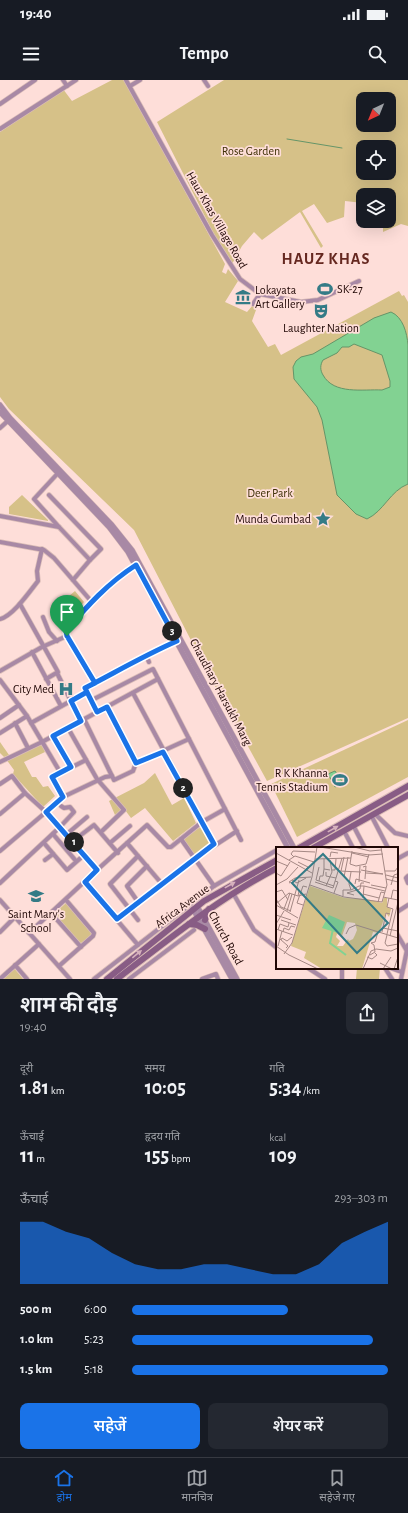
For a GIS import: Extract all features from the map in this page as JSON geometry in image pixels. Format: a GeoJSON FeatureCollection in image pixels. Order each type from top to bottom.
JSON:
{"type":"FeatureCollection","features":[{"type":"Feature","properties":{"kind":"main road"},"geometry":{"type":"LineString","coordinates":[[301,847],[408,786]]}},
{"type":"Feature","properties":{"kind":"main road"},"geometry":{"type":"LineString","coordinates":[[320,845],[408,795]]}},
{"type":"Feature","properties":{"kind":"main road","name":"Africa Avenue"},"geometry":{"type":"LineString","coordinates":[[107,979],[195,908],[223,889],[276,861]]}},
{"type":"Feature","properties":{"kind":"main road","name":"Africa Avenue"},"geometry":{"type":"LineString","coordinates":[[117,979],[199,915],[233,892],[276,869]]}},
{"type":"Feature","properties":{"kind":"main road"},"geometry":{"type":"LineString","coordinates":[[205,920],[210,908]]}},
{"type":"Feature","properties":{"kind":"main road"},"geometry":{"type":"LineString","coordinates":[[189,924],[197,925],[205,929]]}},
{"type":"Feature","properties":{"kind":"street"},"geometry":{"type":"LineString","coordinates":[[0,104],[35,80]]}},
{"type":"Feature","properties":{"kind":"street"},"geometry":{"type":"LineString","coordinates":[[64,80],[68,86]]}},
{"type":"Feature","properties":{"kind":"street"},"geometry":{"type":"LineString","coordinates":[[0,129],[76,80]]}},
{"type":"Feature","properties":{"kind":"street","name":"Hauz Khas Village Road"},"geometry":{"type":"LineString","coordinates":[[126,80],[228,263],[240,279],[260,294],[290,300],[314,301],[359,282]]}},
{"type":"Feature","properties":{"kind":"street"},"geometry":{"type":"LineString","coordinates":[[130,86],[140,80]]}},
{"type":"Feature","properties":{"kind":"street"},"geometry":{"type":"LineString","coordinates":[[204,80],[208,86]]}},
{"type":"Feature","properties":{"kind":"street"},"geometry":{"type":"LineString","coordinates":[[253,304],[260,294]]}},
{"type":"Feature","properties":{"kind":"street","name":"Chaudhary Harsukh Marg"},"geometry":{"type":"LineString","coordinates":[[0,405],[9,420]]}},
{"type":"Feature","properties":{"kind":"street","name":"Chaudhary Harsukh Marg"},"geometry":{"type":"LineString","coordinates":[[0,412],[59,472],[117,537],[138,564],[249,775],[288,845]]}},
{"type":"Feature","properties":{"kind":"street"},"geometry":{"type":"LineString","coordinates":[[0,428],[9,420]]}},
{"type":"Feature","properties":{"kind":"street"},"geometry":{"type":"LineString","coordinates":[[59,472],[34,499],[90,560]]}},
{"type":"Feature","properties":{"kind":"street"},"geometry":{"type":"LineString","coordinates":[[49,495],[101,549],[73,580]]}},
{"type":"Feature","properties":{"kind":"street"},"geometry":{"type":"LineString","coordinates":[[0,516],[59,527]]}},
{"type":"Feature","properties":{"kind":"street"},"geometry":{"type":"LineString","coordinates":[[0,542],[42,549],[54,558],[91,601]]}},
{"type":"Feature","properties":{"kind":"street"},"geometry":{"type":"LineString","coordinates":[[0,619],[4,618],[20,604],[38,581],[37,571],[42,549]]}},
{"type":"Feature","properties":{"kind":"street"},"geometry":{"type":"LineString","coordinates":[[95,683],[67,636],[66,631],[91,601],[122,575],[138,564]]}},
{"type":"Feature","properties":{"kind":"street"},"geometry":{"type":"LineString","coordinates":[[20,604],[114,780],[133,770],[136,763],[189,739]]}},
{"type":"Feature","properties":{"kind":"street"},"geometry":{"type":"LineString","coordinates":[[43,617],[49,632],[57,641]]}},
{"type":"Feature","properties":{"kind":"street"},"geometry":{"type":"LineString","coordinates":[[0,671],[43,646],[67,636]]}},
{"type":"Feature","properties":{"kind":"street"},"geometry":{"type":"LineString","coordinates":[[97,712],[85,688],[179,640]]}},
{"type":"Feature","properties":{"kind":"street"},"geometry":{"type":"LineString","coordinates":[[32,652],[61,706]]}},
{"type":"Feature","properties":{"kind":"street"},"geometry":{"type":"LineString","coordinates":[[146,656],[149,662]]}},
{"type":"Feature","properties":{"kind":"street"},"geometry":{"type":"LineString","coordinates":[[92,700],[153,669],[242,840]]}},
{"type":"Feature","properties":{"kind":"street"},"geometry":{"type":"LineString","coordinates":[[46,679],[57,673]]}},
{"type":"Feature","properties":{"kind":"street"},"geometry":{"type":"LineString","coordinates":[[0,755],[2,760],[42,742],[158,679]]}},
{"type":"Feature","properties":{"kind":"street"},"geometry":{"type":"LineString","coordinates":[[0,680],[1,685],[19,705],[31,723],[60,772]]}},
{"type":"Feature","properties":{"kind":"street"},"geometry":{"type":"LineString","coordinates":[[31,723],[87,692]]}},
{"type":"Feature","properties":{"kind":"street"},"geometry":{"type":"LineString","coordinates":[[133,693],[163,752],[214,844]]}},
{"type":"Feature","properties":{"kind":"street"},"geometry":{"type":"LineString","coordinates":[[0,718],[19,705]]}},
{"type":"Feature","properties":{"kind":"street"},"geometry":{"type":"LineString","coordinates":[[107,707],[136,763]]}},
{"type":"Feature","properties":{"kind":"street"},"geometry":{"type":"LineString","coordinates":[[0,733],[26,716]]}},
{"type":"Feature","properties":{"kind":"street"},"geometry":{"type":"LineString","coordinates":[[15,723],[28,748]]}},
{"type":"Feature","properties":{"kind":"street"},"geometry":{"type":"LineString","coordinates":[[68,728],[97,779],[124,810],[101,832]]}},
{"type":"Feature","properties":{"kind":"street"},"geometry":{"type":"LineString","coordinates":[[53,736],[71,767]]}},
{"type":"Feature","properties":{"kind":"street"},"geometry":{"type":"LineString","coordinates":[[63,797],[52,779],[54,775],[86,760]]}},
{"type":"Feature","properties":{"kind":"street"},"geometry":{"type":"LineString","coordinates":[[0,784],[12,776],[25,793],[67,834],[97,870]]}},
{"type":"Feature","properties":{"kind":"street"},"geometry":{"type":"LineString","coordinates":[[0,851],[63,797],[97,779],[112,776]]}},
{"type":"Feature","properties":{"kind":"street"},"geometry":{"type":"LineString","coordinates":[[0,814],[25,793]]}},
{"type":"Feature","properties":{"kind":"street"},"geometry":{"type":"LineString","coordinates":[[0,883],[44,843],[74,812],[70,807],[64,808],[60,806]]}},
{"type":"Feature","properties":{"kind":"street"},"geometry":{"type":"LineString","coordinates":[[29,933],[148,825],[168,847],[172,846],[202,822],[225,809]]}},
{"type":"Feature","properties":{"kind":"street"},"geometry":{"type":"LineString","coordinates":[[373,814],[395,833],[408,836]]}},
{"type":"Feature","properties":{"kind":"street"},"geometry":{"type":"LineString","coordinates":[[373,814],[388,847]]}},
{"type":"Feature","properties":{"kind":"street"},"geometry":{"type":"LineString","coordinates":[[67,834],[87,817]]}},
{"type":"Feature","properties":{"kind":"street"},"geometry":{"type":"LineString","coordinates":[[354,825],[365,847]]}},
{"type":"Feature","properties":{"kind":"street"},"geometry":{"type":"LineString","coordinates":[[73,841],[92,826],[95,826],[118,852]]}},
{"type":"Feature","properties":{"kind":"street"},"geometry":{"type":"LineString","coordinates":[[110,843],[130,826]]}},
{"type":"Feature","properties":{"kind":"street"},"geometry":{"type":"LineString","coordinates":[[117,919],[194,858],[214,844],[237,831]]}},
{"type":"Feature","properties":{"kind":"street"},"geometry":{"type":"LineString","coordinates":[[344,831],[352,847]]}},
{"type":"Feature","properties":{"kind":"street"},"geometry":{"type":"LineString","coordinates":[[53,834],[76,861]]}},
{"type":"Feature","properties":{"kind":"street"},"geometry":{"type":"LineString","coordinates":[[180,839],[214,886]]}},
{"type":"Feature","properties":{"kind":"street"},"geometry":{"type":"LineString","coordinates":[[44,843],[67,870],[84,855]]}},
{"type":"Feature","properties":{"kind":"street"},"geometry":{"type":"LineString","coordinates":[[127,843],[162,884]]}},
{"type":"Feature","properties":{"kind":"street"},"geometry":{"type":"LineString","coordinates":[[94,979],[214,886],[276,851]]}},
{"type":"Feature","properties":{"kind":"street"},"geometry":{"type":"LineString","coordinates":[[398,858],[408,853]]}},
{"type":"Feature","properties":{"kind":"street"},"geometry":{"type":"LineString","coordinates":[[45,860],[53,854]]}},
{"type":"Feature","properties":{"kind":"street"},"geometry":{"type":"LineString","coordinates":[[138,856],[110,884],[138,920]]}},
{"type":"Feature","properties":{"kind":"street"},"geometry":{"type":"LineString","coordinates":[[138,902],[127,886],[147,866]]}},
{"type":"Feature","properties":{"kind":"street"},"geometry":{"type":"LineString","coordinates":[[408,876],[406,878],[408,883]]}},
{"type":"Feature","properties":{"kind":"street"},"geometry":{"type":"LineString","coordinates":[[85,882],[138,945]]}},
{"type":"Feature","properties":{"kind":"street"},"geometry":{"type":"LineString","coordinates":[[233,892],[254,930],[276,947]]}},
{"type":"Feature","properties":{"kind":"street"},"geometry":{"type":"LineString","coordinates":[[0,900],[70,979]]}},
{"type":"Feature","properties":{"kind":"street"},"geometry":{"type":"LineString","coordinates":[[58,966],[93,936],[94,933],[66,900]]}},
{"type":"Feature","properties":{"kind":"street"},"geometry":{"type":"LineString","coordinates":[[398,911],[408,905]]}},
{"type":"Feature","properties":{"kind":"street","name":"Church Road"},"geometry":{"type":"LineString","coordinates":[[195,908],[232,979]]}},
{"type":"Feature","properties":{"kind":"street"},"geometry":{"type":"LineString","coordinates":[[51,913],[81,947]]}},
{"type":"Feature","properties":{"kind":"street","name":"Church Road"},"geometry":{"type":"LineString","coordinates":[[199,915],[205,920],[237,979]]}},
{"type":"Feature","properties":{"kind":"street"},"geometry":{"type":"LineString","coordinates":[[0,932],[15,917]]}},
{"type":"Feature","properties":{"kind":"street"},"geometry":{"type":"LineString","coordinates":[[181,929],[186,935]]}},
{"type":"Feature","properties":{"kind":"street"},"geometry":{"type":"LineString","coordinates":[[129,979],[194,930]]}},
{"type":"Feature","properties":{"kind":"street"},"geometry":{"type":"LineString","coordinates":[[398,936],[407,951]]}},
{"type":"Feature","properties":{"kind":"street"},"geometry":{"type":"LineString","coordinates":[[0,979],[39,944]]}},
{"type":"Feature","properties":{"kind":"street"},"geometry":{"type":"LineString","coordinates":[[401,979],[408,945]]}},
{"type":"Feature","properties":{"kind":"street"},"geometry":{"type":"LineString","coordinates":[[14,965],[27,979]]}},
{"type":"Feature","properties":{"kind":"street"},"geometry":{"type":"LineString","coordinates":[[310,969],[325,979]]}},
{"type":"Feature","properties":{"kind":"street"},"geometry":{"type":"LineString","coordinates":[[386,969],[392,979]]}},
{"type":"Feature","properties":{"kind":"street"},"geometry":{"type":"LineString","coordinates":[[394,969],[402,972]]}},
{"type":"Feature","properties":{"kind":"street"},"geometry":{"type":"LineString","coordinates":[[202,979],[216,974],[218,979]]}},
{"type":"Feature","properties":{"kind":"green space","name":"Deer Park"},"geometry":{"type":"Polygon","coordinates":[[[112,80],[124,80],[225,264],[222,272],[226,274],[228,269],[238,281],[225,302],[247,312],[253,305],[256,310],[252,321],[268,347],[275,344],[281,355],[399,291],[402,296],[404,295],[408,302],[408,718],[267,781],[210,677],[134,530],[9,409],[0,397],[0,132],[63,89],[72,101],[112,80]]]}},
{"type":"Feature","properties":{"kind":"green space","name":"Rose Garden"},"geometry":{"type":"Polygon","coordinates":[[[224,80],[408,80],[408,226],[401,224],[396,226],[396,188],[356,188],[356,202],[345,201],[344,217],[327,223],[314,204],[302,211],[323,246],[321,248],[300,212],[262,240],[254,232],[242,246],[232,264],[223,248],[221,248],[157,122],[224,80]]]}},
{"type":"Feature","properties":{"kind":"green space","name":"Rose Garden"},"geometry":{"type":"Polygon","coordinates":[[[383,228],[392,228],[383,232],[383,228]]]}},
{"type":"Feature","properties":{"kind":"green space"},"geometry":{"type":"Polygon","coordinates":[[[22,495],[48,521],[9,514],[9,507],[22,495]]]}},
{"type":"Feature","properties":{"kind":"green space"},"geometry":{"type":"Polygon","coordinates":[[[75,591],[84,602],[62,628],[57,618],[56,607],[75,591]]]}},
{"type":"Feature","properties":{"kind":"green space","name":"R K Khanna Tennis Stadium"},"geometry":{"type":"Polygon","coordinates":[[[408,720],[408,777],[297,837],[271,784],[408,720]]]}},
{"type":"Feature","properties":{"kind":"green space"},"geometry":{"type":"Polygon","coordinates":[[[0,742],[9,755],[4,757],[0,753],[0,742]]]}},
{"type":"Feature","properties":{"kind":"green space"},"geometry":{"type":"Polygon","coordinates":[[[41,743],[45,752],[24,762],[32,777],[36,777],[43,787],[48,786],[55,796],[43,807],[13,774],[14,770],[6,759],[41,743]]]}},
{"type":"Feature","properties":{"kind":"green space"},"geometry":{"type":"Polygon","coordinates":[[[155,773],[172,805],[184,798],[196,823],[173,841],[145,808],[131,818],[125,810],[115,815],[109,801],[144,783],[155,773]]]}},
{"type":"Feature","properties":{"kind":"green space"},"geometry":{"type":"Polygon","coordinates":[[[202,826],[212,844],[194,856],[182,839],[202,826]]]}},
{"type":"Feature","properties":{"kind":"green space"},"geometry":{"type":"Polygon","coordinates":[[[66,903],[93,934],[80,944],[54,914],[66,903]]]}},
{"type":"Feature","properties":{"kind":"green space"},"geometry":{"type":"Polygon","coordinates":[[[14,968],[23,979],[2,979],[14,968]]]}},
{"type":"Feature","properties":{"kind":"green space"},"geometry":{"type":"Polygon","coordinates":[[[357,969],[380,969],[379,979],[356,979],[357,969]]]}},
{"type":"Feature","properties":{"kind":"shaded area"},"geometry":{"type":"Polygon","coordinates":[[[391,312],[395,314],[404,326],[407,335],[408,484],[396,491],[378,511],[367,519],[356,514],[337,495],[322,420],[317,407],[294,379],[293,367],[296,361],[301,357],[313,354],[374,318],[391,312]],[[354,344],[349,347],[342,347],[337,353],[323,360],[321,371],[328,381],[334,386],[350,390],[382,390],[390,387],[390,381],[382,355],[354,344]]]}},
{"type":"Feature","properties":{"kind":"shaded area"},"geometry":{"type":"Polygon","coordinates":[[[335,771],[342,781],[341,784],[335,787],[328,774],[335,771]]]}},
{"type":"Feature","properties":{"kind":"waterway"},"geometry":{"type":"LineString","coordinates":[[287,139],[342,148]]}},
{"type":"Feature","properties":{"kind":"place","name":"SK-27"},"geometry":{"type":"Point","coordinates":[325,289]}},
{"type":"Feature","properties":{"kind":"place","name":"Lokayata Art Gallery"},"geometry":{"type":"Point","coordinates":[243,297]}},
{"type":"Feature","properties":{"kind":"place","name":"Laughter Nation"},"geometry":{"type":"Point","coordinates":[321,311]}},
{"type":"Feature","properties":{"kind":"place","name":"Munda Gumbad"},"geometry":{"type":"Point","coordinates":[323,519]}},
{"type":"Feature","properties":{"kind":"place","name":"City Med"},"geometry":{"type":"Point","coordinates":[66,689]}},
{"type":"Feature","properties":{"kind":"place","name":"R K Khanna Tennis Stadium"},"geometry":{"type":"Point","coordinates":[340,780]}},
{"type":"Feature","properties":{"kind":"place","name":"Saint Mary's School"},"geometry":{"type":"Point","coordinates":[36,896]}},
{"type":"Feature","properties":{"kind":"district","name":"HAUZ KHAS"},"geometry":{"type":"Point","coordinates":[326,259]}},
{"type":"Feature","properties":{"kind":"route"},"geometry":{"type":"LineString","coordinates":[[67,636],[66,631],[91,601],[136,565],[177,641],[165,646],[117,672],[95,683],[85,688],[92,700],[97,712],[107,707],[136,763],[163,752],[214,844],[117,919],[85,882],[97,870],[46,812],[63,797],[52,777],[71,767],[53,736],[81,721],[71,701],[87,692],[85,688],[95,683],[67,636]]}}]}
